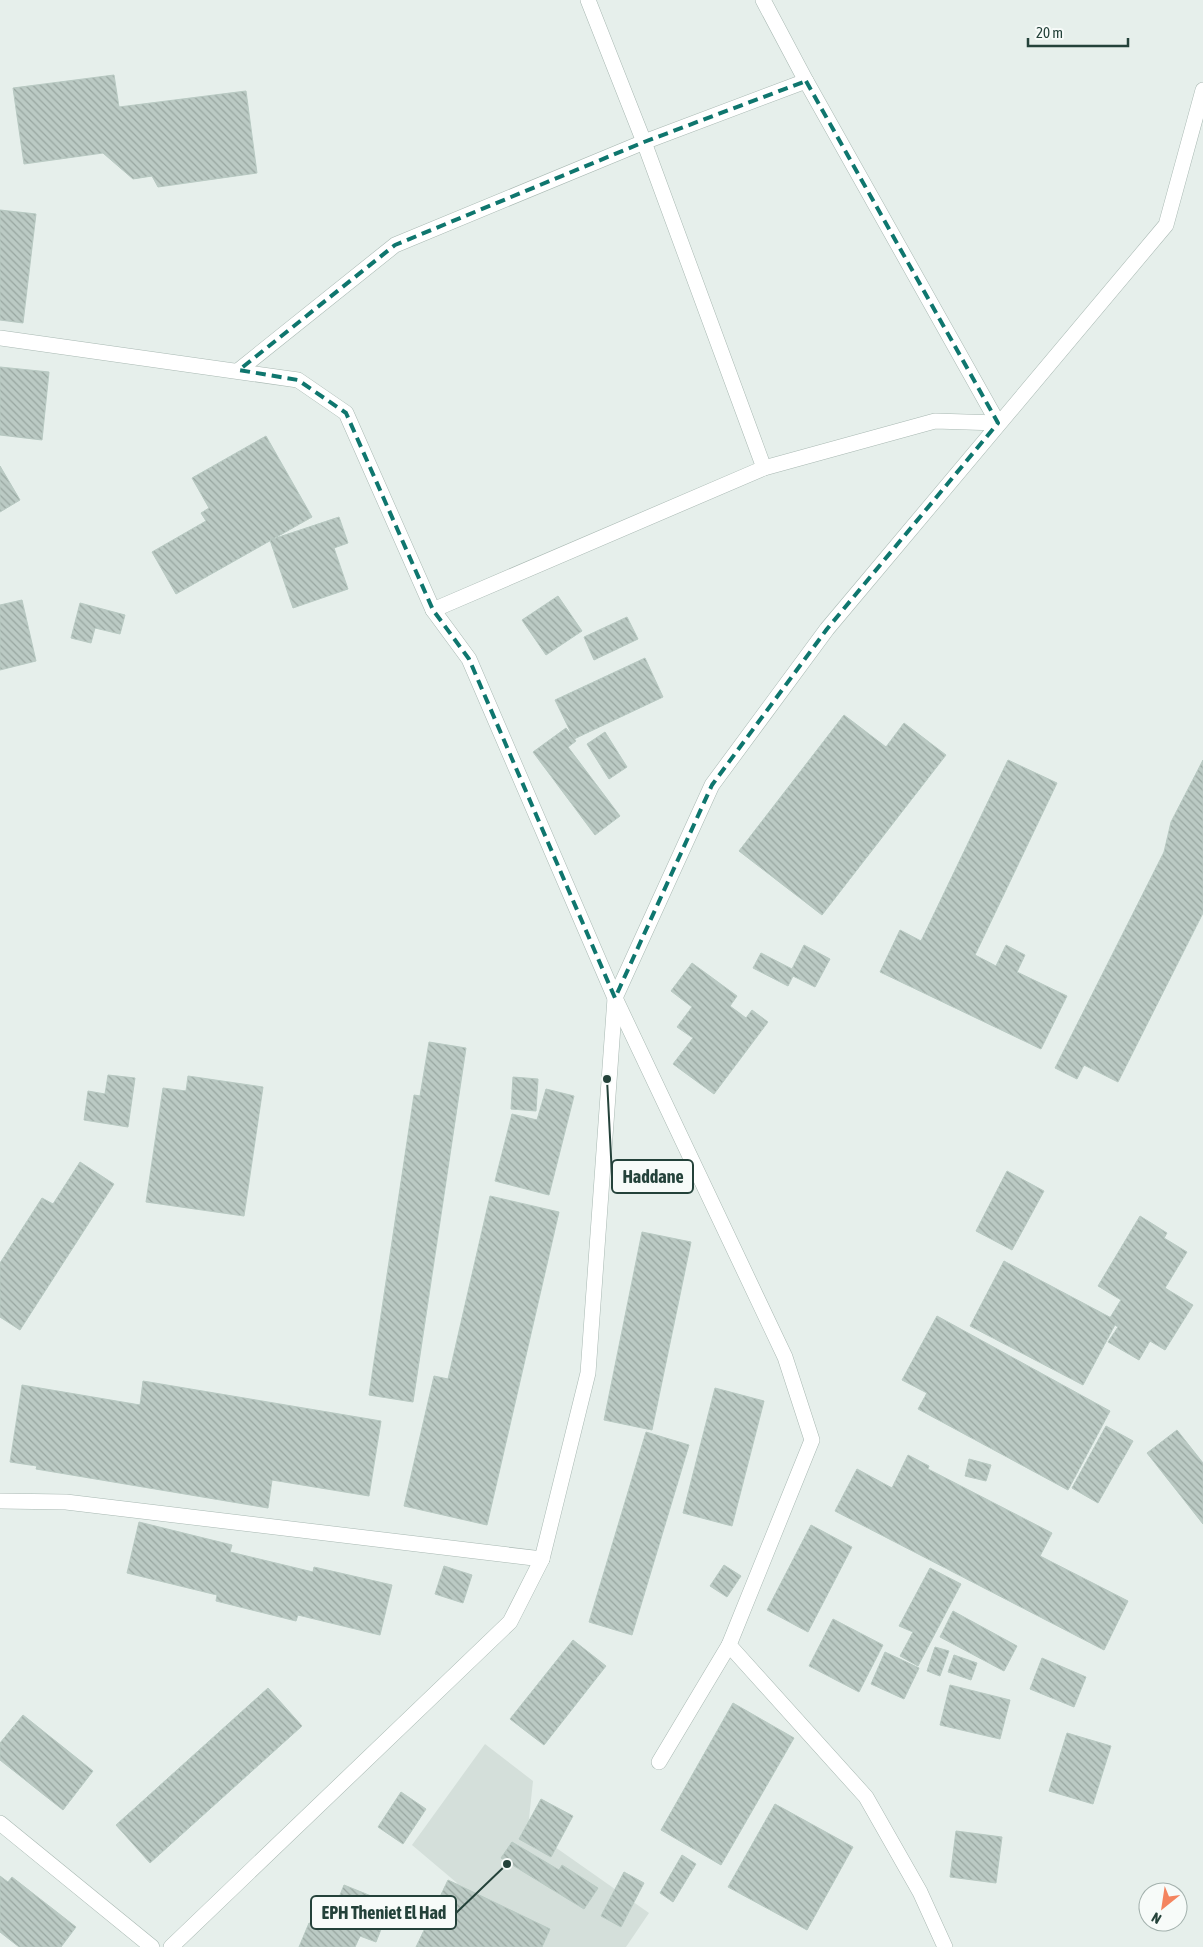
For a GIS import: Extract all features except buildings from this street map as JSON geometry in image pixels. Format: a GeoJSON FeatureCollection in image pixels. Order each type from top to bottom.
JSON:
{"type":"FeatureCollection","features":[{"type":"Feature","properties":{"kind":"street"},"geometry":{"type":"LineString","coordinates":[[588,0],[644,142],[764,468]]}},
{"type":"Feature","properties":{"kind":"street"},"geometry":{"type":"LineString","coordinates":[[763,0],[806,81],[998,423]]}},
{"type":"Feature","properties":{"kind":"street"},"geometry":{"type":"LineString","coordinates":[[239,370],[395,245],[644,142],[806,81]]}},
{"type":"Feature","properties":{"kind":"street"},"geometry":{"type":"LineString","coordinates":[[171,1947],[510,1622],[542,1559],[588,1373],[615,998],[712,785],[827,629],[1166,225],[1203,90]]}},
{"type":"Feature","properties":{"kind":"street"},"geometry":{"type":"LineString","coordinates":[[0,338],[239,370],[298,380],[346,413],[434,610],[469,659],[615,998],[785,1357],[812,1440],[729,1645],[659,1762]]}},
{"type":"Feature","properties":{"kind":"street"},"geometry":{"type":"LineString","coordinates":[[434,610],[764,468],[935,421],[998,423]]}},
{"type":"Feature","properties":{"kind":"street"},"geometry":{"type":"LineString","coordinates":[[0,1500],[66,1502],[542,1559]]}},
{"type":"Feature","properties":{"kind":"street"},"geometry":{"type":"LineString","coordinates":[[729,1645],[866,1798],[920,1892],[946,1947]]}},
{"type":"Feature","properties":{"kind":"street"},"geometry":{"type":"LineString","coordinates":[[0,1823],[152,1947]]}},
{"type":"Feature","properties":{"kind":"highlighted area"},"geometry":{"type":"Polygon","coordinates":[[[806,81],[998,423],[827,629],[712,785],[615,998],[469,659],[433,610],[346,413],[298,380],[239,370],[395,245],[644,142],[806,81]]]}},
{"type":"Feature","properties":{"kind":"shaded area"},"geometry":{"type":"Polygon","coordinates":[[[485,1744],[533,1781],[528,1828],[649,1913],[626,1947],[420,1947],[457,1883],[412,1845],[485,1744]]]}},
{"type":"Feature","properties":{"kind":"place","name":"Haddane"},"geometry":{"type":"Point","coordinates":[607,1079]}},
{"type":"Feature","properties":{"kind":"place","name":"EPH Theniet El Had"},"geometry":{"type":"Point","coordinates":[507,1864]}}]}
